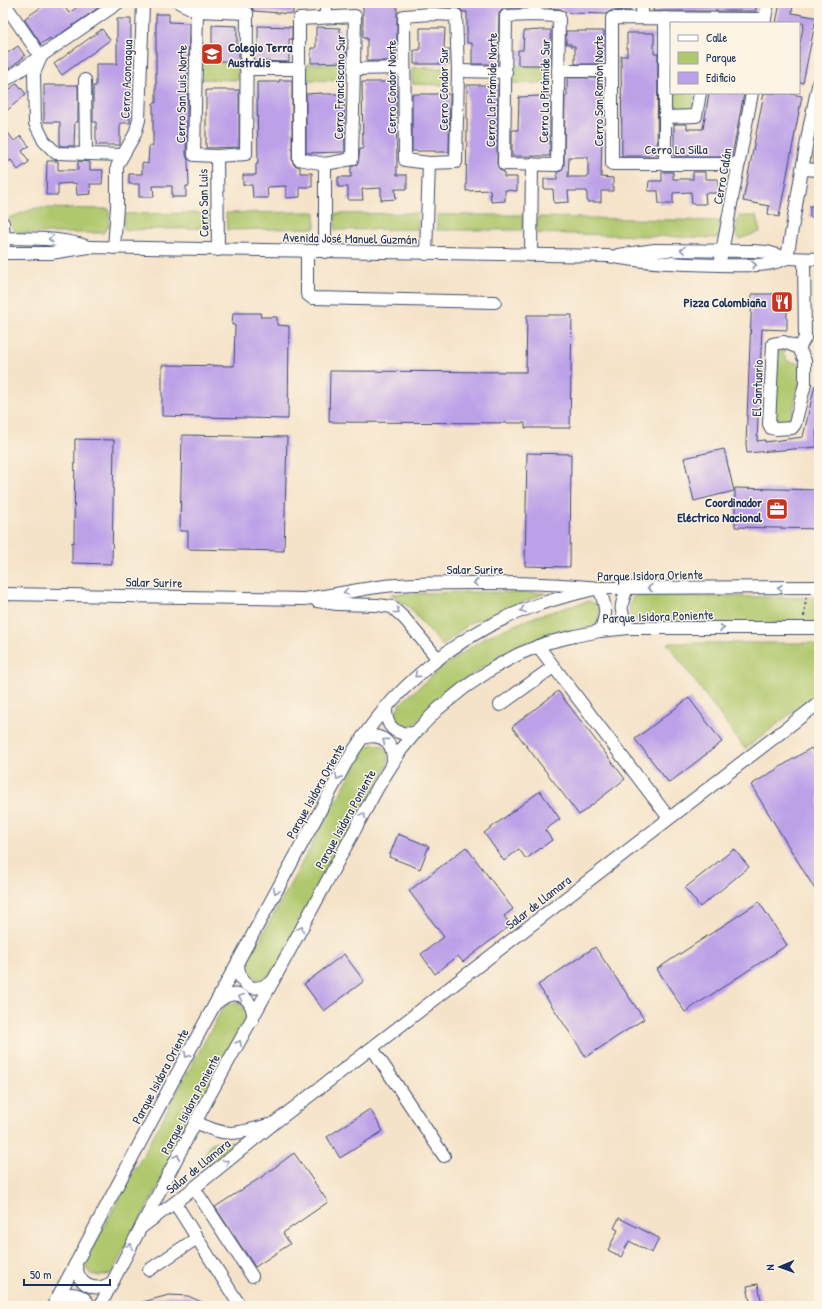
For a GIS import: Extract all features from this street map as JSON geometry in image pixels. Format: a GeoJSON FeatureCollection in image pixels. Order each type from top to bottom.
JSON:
{"type":"FeatureCollection","features":[{"type":"Feature","properties":{"kind":"street"},"geometry":{"type":"LineString","coordinates":[[4,3],[41,56]]}},
{"type":"Feature","properties":{"kind":"street"},"geometry":{"type":"LineString","coordinates":[[3,82],[118,3]]}},
{"type":"Feature","properties":{"kind":"street","name":"Cerro Aconcagua"},"geometry":{"type":"LineString","coordinates":[[114,248],[117,207],[117,174],[119,162],[135,134],[139,120],[143,3]]}},
{"type":"Feature","properties":{"kind":"street"},"geometry":{"type":"LineString","coordinates":[[180,3],[197,11],[247,13],[246,154],[217,156]]}},
{"type":"Feature","properties":{"kind":"street"},"geometry":{"type":"LineString","coordinates":[[325,252],[325,164],[299,159],[298,69],[299,19],[326,17],[326,3]]}},
{"type":"Feature","properties":{"kind":"street"},"geometry":{"type":"LineString","coordinates":[[534,15],[535,3]]}},
{"type":"Feature","properties":{"kind":"street"},"geometry":{"type":"LineString","coordinates":[[642,3],[642,18],[765,21],[768,3]]}},
{"type":"Feature","properties":{"kind":"street","name":"Cerro Cóndor Norte"},"geometry":{"type":"LineString","coordinates":[[429,163],[405,160],[404,16],[430,9]]}},
{"type":"Feature","properties":{"kind":"street","name":"Cerro Cóndor Sur"},"geometry":{"type":"LineString","coordinates":[[429,163],[456,162],[458,71],[456,15],[430,9]]}},
{"type":"Feature","properties":{"kind":"street","name":"Cerro San Luis Norte"},"geometry":{"type":"LineString","coordinates":[[197,11],[194,155],[217,156]]}},
{"type":"Feature","properties":{"kind":"street","name":"Cerro La Pirámide Sur"},"geometry":{"type":"LineString","coordinates":[[532,164],[557,165],[559,16],[534,15]]}},
{"type":"Feature","properties":{"kind":"street","name":"Cerro La Pirámide Norte"},"geometry":{"type":"LineString","coordinates":[[532,164],[504,164],[506,16],[534,15]]}},
{"type":"Feature","properties":{"kind":"street","name":"Cerro Franciscano Sur"},"geometry":{"type":"LineString","coordinates":[[325,164],[352,159],[355,16],[326,17]]}},
{"type":"Feature","properties":{"kind":"street","name":"Cerro San Ramón Norte"},"geometry":{"type":"LineString","coordinates":[[612,164],[612,18],[642,18]]}},
{"type":"Feature","properties":{"kind":"street"},"geometry":{"type":"LineString","coordinates":[[664,163],[668,76],[665,18]]}},
{"type":"Feature","properties":{"kind":"street"},"geometry":{"type":"LineString","coordinates":[[41,56],[34,72],[35,123],[44,141],[56,153],[123,155]]}},
{"type":"Feature","properties":{"kind":"street"},"geometry":{"type":"LineString","coordinates":[[354,69],[404,68]]}},
{"type":"Feature","properties":{"kind":"street"},"geometry":{"type":"LineString","coordinates":[[246,69],[298,69]]}},
{"type":"Feature","properties":{"kind":"street"},"geometry":{"type":"LineString","coordinates":[[458,71],[506,72]]}},
{"type":"Feature","properties":{"kind":"street"},"geometry":{"type":"LineString","coordinates":[[558,71],[612,71]]}},
{"type":"Feature","properties":{"kind":"street"},"geometry":{"type":"LineString","coordinates":[[85,80],[86,153]]}},
{"type":"Feature","properties":{"kind":"street"},"geometry":{"type":"LineString","coordinates":[[787,258],[802,169],[814,129],[819,81]]}},
{"type":"Feature","properties":{"kind":"street"},"geometry":{"type":"LineString","coordinates":[[665,117],[696,116],[700,94]]}},
{"type":"Feature","properties":{"kind":"street","name":"Cerro Calán"},"geometry":{"type":"LineString","coordinates":[[720,265],[752,94]]}},
{"type":"Feature","properties":{"kind":"street","name":"Cerro San Luis"},"geometry":{"type":"LineString","coordinates":[[217,156],[218,250]]}},
{"type":"Feature","properties":{"kind":"street"},"geometry":{"type":"LineString","coordinates":[[426,254],[429,163]]}},
{"type":"Feature","properties":{"kind":"street"},"geometry":{"type":"LineString","coordinates":[[531,255],[532,164]]}},
{"type":"Feature","properties":{"kind":"street","name":"Cerro La Silla"},"geometry":{"type":"LineString","coordinates":[[612,164],[739,164]]}},
{"type":"Feature","properties":{"kind":"street"},"geometry":{"type":"LineString","coordinates":[[802,169],[819,170]]}},
{"type":"Feature","properties":{"kind":"street"},"geometry":{"type":"LineString","coordinates":[[3,223],[3,253]]}},
{"type":"Feature","properties":{"kind":"street","name":"Avenida José Manuel Guzmán"},"geometry":{"type":"LineString","coordinates":[[4,238],[56,239],[70,241],[89,247]]}},
{"type":"Feature","properties":{"kind":"street","name":"Avenida José Manuel Guzmán"},"geometry":{"type":"LineString","coordinates":[[3,253],[51,253],[89,247],[609,256],[662,263],[720,265],[764,265],[780,262],[787,258]]}},
{"type":"Feature","properties":{"kind":"street","name":"Avenida José Manuel Guzmán"},"geometry":{"type":"LineString","coordinates":[[609,256],[655,250],[768,252],[787,258],[819,259]]}},
{"type":"Feature","properties":{"kind":"street"},"geometry":{"type":"LineString","coordinates":[[307,251],[307,294],[312,298],[495,302]]}},
{"type":"Feature","properties":{"kind":"street"},"geometry":{"type":"LineString","coordinates":[[799,348],[805,338],[804,259]]}},
{"type":"Feature","properties":{"kind":"street","name":"El Santuario"},"geometry":{"type":"LineString","coordinates":[[784,342],[799,348],[804,361],[805,384],[795,424],[792,428],[771,428],[769,424],[773,344],[784,342]]}},
{"type":"Feature","properties":{"kind":"street","name":"Salar Surire"},"geometry":{"type":"LineString","coordinates":[[3,594],[304,599],[371,588],[412,584],[550,584],[598,588]]}},
{"type":"Feature","properties":{"kind":"street","name":"Parque Isidora Oriente"},"geometry":{"type":"LineString","coordinates":[[55,1302],[346,763],[362,738],[386,706],[410,682],[438,659],[484,629],[518,612],[564,596],[598,588],[819,587]]}},
{"type":"Feature","properties":{"kind":"street"},"geometry":{"type":"LineString","coordinates":[[598,588],[605,610],[605,619],[600,631]]}},
{"type":"Feature","properties":{"kind":"street"},"geometry":{"type":"LineString","coordinates":[[627,588],[621,603],[621,608],[622,614],[629,628]]}},
{"type":"Feature","properties":{"kind":"street","name":"Salar Surire"},"geometry":{"type":"LineString","coordinates":[[304,599],[327,603],[392,607],[405,619],[438,659]]}},
{"type":"Feature","properties":{"kind":"street","name":"Parque Isidora Poniente"},"geometry":{"type":"LineString","coordinates":[[100,1306],[196,1122],[378,786],[414,733],[438,709],[476,679],[513,658],[546,643],[600,631],[629,628],[814,629]]}},
{"type":"Feature","properties":{"kind":"street"},"geometry":{"type":"LineString","coordinates":[[538,646],[669,818]]}},
{"type":"Feature","properties":{"kind":"street"},"geometry":{"type":"LineString","coordinates":[[500,705],[553,667]]}},
{"type":"Feature","properties":{"kind":"street","name":"Salar de Llamara"},"geometry":{"type":"LineString","coordinates":[[140,1229],[194,1188],[273,1124],[819,703]]}},
{"type":"Feature","properties":{"kind":"street"},"geometry":{"type":"LineString","coordinates":[[386,706],[386,718],[391,727],[401,733],[414,733]]}},
{"type":"Feature","properties":{"kind":"street"},"geometry":{"type":"LineString","coordinates":[[362,738],[374,736],[387,742],[392,750],[393,763]]}},
{"type":"Feature","properties":{"kind":"street"},"geometry":{"type":"LineString","coordinates":[[238,961],[239,974],[242,980],[247,984],[258,988],[263,987],[273,981]]}},
{"type":"Feature","properties":{"kind":"street"},"geometry":{"type":"LineString","coordinates":[[216,1003],[226,996],[231,995],[242,997],[251,1004],[253,1019]]}},
{"type":"Feature","properties":{"kind":"street"},"geometry":{"type":"LineString","coordinates":[[372,1048],[444,1156]]}},
{"type":"Feature","properties":{"kind":"street","name":"Salar de Llamara"},"geometry":{"type":"LineString","coordinates":[[196,1122],[218,1132],[227,1133],[248,1131],[273,1124]]}},
{"type":"Feature","properties":{"kind":"street"},"geometry":{"type":"LineString","coordinates":[[194,1188],[252,1276]]}},
{"type":"Feature","properties":{"kind":"street"},"geometry":{"type":"LineString","coordinates":[[175,1203],[240,1306]]}},
{"type":"Feature","properties":{"kind":"street"},"geometry":{"type":"LineString","coordinates":[[150,1270],[197,1238]]}},
{"type":"Feature","properties":{"kind":"street"},"geometry":{"type":"LineString","coordinates":[[76,1265],[79,1277],[88,1285],[100,1288],[111,1284]]}},
{"type":"Feature","properties":{"kind":"street"},"geometry":{"type":"LineString","coordinates":[[55,1302],[63,1295],[75,1294],[86,1299],[90,1306]]}},
{"type":"Feature","properties":{"kind":"path"},"geometry":{"type":"LineString","coordinates":[[806,588],[814,629]]}},
{"type":"Feature","properties":{"kind":"green space"},"geometry":{"type":"Polygon","coordinates":[[[201,62],[238,63],[238,80],[200,79],[201,62]]]}},
{"type":"Feature","properties":{"kind":"green space"},"geometry":{"type":"Polygon","coordinates":[[[307,64],[344,64],[344,81],[306,80],[307,64]]]}},
{"type":"Feature","properties":{"kind":"green space"},"geometry":{"type":"Polygon","coordinates":[[[513,66],[551,67],[551,84],[513,83],[513,66]]]}},
{"type":"Feature","properties":{"kind":"green space"},"geometry":{"type":"Polygon","coordinates":[[[412,68],[449,68],[449,85],[412,84],[412,68]]]}},
{"type":"Feature","properties":{"kind":"green space"},"geometry":{"type":"Polygon","coordinates":[[[671,94],[695,94],[691,111],[671,113],[671,94]]]}},
{"type":"Feature","properties":{"kind":"green space"},"geometry":{"type":"Polygon","coordinates":[[[817,134],[819,134],[819,164],[813,164],[817,134]]]}},
{"type":"Feature","properties":{"kind":"green space"},"geometry":{"type":"Polygon","coordinates":[[[36,208],[109,209],[109,226],[103,233],[21,233],[11,226],[9,218],[36,208]]]}},
{"type":"Feature","properties":{"kind":"green space"},"geometry":{"type":"Polygon","coordinates":[[[315,212],[315,228],[227,230],[226,213],[315,212]]]}},
{"type":"Feature","properties":{"kind":"green space"},"geometry":{"type":"Polygon","coordinates":[[[209,213],[210,228],[124,230],[124,214],[209,213]]]}},
{"type":"Feature","properties":{"kind":"green space"},"geometry":{"type":"Polygon","coordinates":[[[418,213],[418,229],[335,230],[335,214],[418,213]]]}},
{"type":"Feature","properties":{"kind":"green space"},"geometry":{"type":"Polygon","coordinates":[[[437,215],[523,215],[523,230],[437,230],[437,215]]]}},
{"type":"Feature","properties":{"kind":"green space"},"geometry":{"type":"Polygon","coordinates":[[[739,216],[756,216],[760,232],[739,239],[735,233],[739,216]]]}},
{"type":"Feature","properties":{"kind":"green space"},"geometry":{"type":"Polygon","coordinates":[[[537,217],[720,221],[720,238],[536,233],[537,217]]]}},
{"type":"Feature","properties":{"kind":"green space"},"geometry":{"type":"Polygon","coordinates":[[[778,349],[782,349],[784,356],[789,362],[799,363],[800,378],[791,420],[787,423],[777,423],[774,419],[778,349]]]}},
{"type":"Feature","properties":{"kind":"green space"},"geometry":{"type":"Polygon","coordinates":[[[467,592],[546,593],[470,623],[442,646],[409,607],[391,594],[467,592]]]}},
{"type":"Feature","properties":{"kind":"green space"},"geometry":{"type":"Polygon","coordinates":[[[642,595],[819,598],[819,623],[639,623],[635,621],[631,615],[629,608],[633,597],[642,595]]]}},
{"type":"Feature","properties":{"kind":"green space"},"geometry":{"type":"Polygon","coordinates":[[[589,601],[598,605],[600,617],[597,625],[550,637],[502,656],[454,687],[426,711],[415,724],[402,727],[393,718],[400,704],[442,667],[486,637],[534,617],[589,601]]]}},
{"type":"Feature","properties":{"kind":"green space"},"geometry":{"type":"Polygon","coordinates":[[[667,643],[812,643],[819,648],[819,692],[745,749],[667,643]]]}},
{"type":"Feature","properties":{"kind":"green space"},"geometry":{"type":"Polygon","coordinates":[[[374,744],[383,746],[388,754],[388,764],[273,975],[260,979],[254,978],[248,973],[247,963],[365,748],[374,744]]]}},
{"type":"Feature","properties":{"kind":"green space"},"geometry":{"type":"Polygon","coordinates":[[[232,1003],[240,1003],[246,1010],[249,1018],[111,1274],[100,1276],[90,1274],[86,1267],[88,1256],[224,1006],[232,1003]]]}},
{"type":"Feature","properties":{"kind":"green space"},"geometry":{"type":"Polygon","coordinates":[[[217,1141],[238,1142],[204,1169],[199,1167],[210,1144],[217,1141]]]}},
{"type":"Feature","properties":{"kind":"green space"},"geometry":{"type":"Polygon","coordinates":[[[72,1297],[86,1306],[62,1306],[64,1302],[72,1297]]]}},
{"type":"Feature","properties":{"kind":"building"},"geometry":{"type":"Polygon","coordinates":[[[47,3],[62,3],[69,13],[83,3],[105,3],[52,40],[50,38],[41,44],[24,19],[47,3]]]}},
{"type":"Feature","properties":{"kind":"building"},"geometry":{"type":"Polygon","coordinates":[[[244,3],[293,3],[293,14],[254,11],[251,6],[244,5],[244,3]]]}},
{"type":"Feature","properties":{"kind":"building"},"geometry":{"type":"Polygon","coordinates":[[[363,3],[397,3],[397,41],[395,41],[394,61],[367,61],[367,38],[363,38],[363,3]]]}},
{"type":"Feature","properties":{"kind":"building"},"geometry":{"type":"Polygon","coordinates":[[[436,3],[525,3],[525,8],[506,8],[499,13],[498,64],[472,64],[472,43],[467,43],[467,12],[463,12],[456,8],[436,7],[436,3]]]}},
{"type":"Feature","properties":{"kind":"building"},"geometry":{"type":"Polygon","coordinates":[[[549,3],[630,3],[630,11],[612,10],[606,14],[571,13],[560,9],[549,8],[549,3]]]}},
{"type":"Feature","properties":{"kind":"building"},"geometry":{"type":"Polygon","coordinates":[[[653,3],[756,3],[756,11],[653,11],[653,3]]]}},
{"type":"Feature","properties":{"kind":"building"},"geometry":{"type":"Polygon","coordinates":[[[780,3],[793,3],[792,13],[819,18],[819,23],[815,23],[803,83],[800,82],[800,43],[804,23],[776,22],[780,3]]]}},
{"type":"Feature","properties":{"kind":"building"},"geometry":{"type":"Polygon","coordinates":[[[156,14],[169,14],[169,22],[189,23],[186,155],[188,160],[189,186],[186,186],[186,197],[172,197],[172,186],[153,186],[154,197],[139,197],[139,184],[129,184],[129,174],[142,174],[142,163],[148,164],[149,146],[153,146],[153,103],[156,103],[156,14]]]}},
{"type":"Feature","properties":{"kind":"building"},"geometry":{"type":"Polygon","coordinates":[[[117,19],[131,19],[130,123],[120,123],[120,145],[96,145],[96,122],[93,122],[93,86],[96,86],[96,64],[117,64],[117,19]]]}},
{"type":"Feature","properties":{"kind":"building"},"geometry":{"type":"Polygon","coordinates":[[[212,25],[237,26],[239,61],[203,61],[204,46],[212,46],[212,25]]]}},
{"type":"Feature","properties":{"kind":"building"},"geometry":{"type":"Polygon","coordinates":[[[258,26],[292,27],[292,39],[289,39],[289,62],[254,61],[254,46],[258,46],[258,26]]]}},
{"type":"Feature","properties":{"kind":"building"},"geometry":{"type":"Polygon","coordinates":[[[316,27],[340,28],[340,47],[346,47],[346,62],[311,63],[311,48],[316,48],[316,27]]]}},
{"type":"Feature","properties":{"kind":"building"},"geometry":{"type":"Polygon","coordinates":[[[420,28],[445,28],[444,49],[449,49],[449,64],[414,64],[414,50],[420,50],[420,28]]]}},
{"type":"Feature","properties":{"kind":"building"},"geometry":{"type":"Polygon","coordinates":[[[102,29],[110,40],[62,75],[54,64],[102,29]]]}},
{"type":"Feature","properties":{"kind":"building"},"geometry":{"type":"Polygon","coordinates":[[[551,30],[551,65],[518,65],[518,50],[523,50],[524,31],[551,30]]]}},
{"type":"Feature","properties":{"kind":"building"},"geometry":{"type":"Polygon","coordinates":[[[566,31],[604,31],[602,64],[575,64],[575,46],[566,44],[566,31]]]}},
{"type":"Feature","properties":{"kind":"building"},"geometry":{"type":"Polygon","coordinates":[[[627,33],[654,33],[654,54],[658,54],[657,156],[622,156],[621,56],[627,56],[627,33]]]}},
{"type":"Feature","properties":{"kind":"building"},"geometry":{"type":"Polygon","coordinates":[[[18,46],[25,56],[3,73],[3,56],[18,46]]]}},
{"type":"Feature","properties":{"kind":"building"},"geometry":{"type":"Polygon","coordinates":[[[567,78],[602,78],[601,177],[613,178],[613,191],[601,191],[601,202],[587,202],[587,191],[568,191],[569,202],[554,203],[553,189],[544,189],[544,179],[557,179],[557,172],[561,171],[564,165],[565,96],[567,96],[567,78]],[[569,157],[568,177],[588,177],[588,157],[569,157]]]}},
{"type":"Feature","properties":{"kind":"building"},"geometry":{"type":"Polygon","coordinates":[[[279,80],[292,80],[292,159],[294,165],[300,167],[300,173],[312,173],[312,187],[300,187],[300,197],[286,198],[286,186],[267,187],[268,198],[253,198],[252,185],[243,185],[243,175],[256,175],[256,164],[258,164],[257,82],[279,82],[279,80]]]}},
{"type":"Feature","properties":{"kind":"building"},"geometry":{"type":"Polygon","coordinates":[[[362,82],[396,82],[397,175],[407,175],[407,189],[395,189],[396,199],[381,200],[381,188],[362,189],[363,200],[348,200],[348,187],[338,187],[338,177],[351,177],[351,167],[358,163],[360,149],[363,149],[362,82]]]}},
{"type":"Feature","properties":{"kind":"building"},"geometry":{"type":"Polygon","coordinates":[[[17,83],[26,94],[3,114],[3,95],[17,83]]]}},
{"type":"Feature","properties":{"kind":"building"},"geometry":{"type":"Polygon","coordinates":[[[44,85],[78,85],[78,122],[75,122],[74,146],[60,146],[60,122],[44,122],[44,85]]]}},
{"type":"Feature","properties":{"kind":"building"},"geometry":{"type":"Polygon","coordinates":[[[467,85],[498,85],[497,164],[500,170],[504,172],[504,177],[517,177],[517,191],[505,190],[505,201],[491,202],[490,190],[466,191],[467,85]]]}},
{"type":"Feature","properties":{"kind":"building"},"geometry":{"type":"Polygon","coordinates":[[[206,90],[239,90],[239,147],[206,148],[206,90]]]}},
{"type":"Feature","properties":{"kind":"building"},"geometry":{"type":"Polygon","coordinates":[[[306,94],[344,94],[345,152],[306,153],[306,94]]]}},
{"type":"Feature","properties":{"kind":"building"},"geometry":{"type":"Polygon","coordinates":[[[412,94],[450,94],[449,152],[412,151],[412,94]]]}},
{"type":"Feature","properties":{"kind":"building"},"geometry":{"type":"Polygon","coordinates":[[[709,94],[744,94],[732,156],[674,156],[674,124],[687,124],[687,129],[703,129],[709,94]]]}},
{"type":"Feature","properties":{"kind":"building"},"geometry":{"type":"Polygon","coordinates":[[[764,94],[792,94],[802,96],[779,217],[768,214],[769,206],[743,201],[764,94]]]}},
{"type":"Feature","properties":{"kind":"building"},"geometry":{"type":"Polygon","coordinates":[[[550,96],[550,156],[512,156],[512,130],[518,130],[519,97],[550,96]]]}},
{"type":"Feature","properties":{"kind":"building"},"geometry":{"type":"Polygon","coordinates":[[[3,126],[14,141],[21,136],[29,146],[22,151],[29,162],[18,170],[11,160],[3,166],[3,126]]]}},
{"type":"Feature","properties":{"kind":"building"},"geometry":{"type":"Polygon","coordinates":[[[47,161],[58,161],[58,170],[78,170],[78,161],[90,162],[90,170],[103,170],[102,184],[90,184],[91,194],[77,195],[76,183],[58,184],[58,195],[46,195],[47,161]]]}},
{"type":"Feature","properties":{"kind":"building"},"geometry":{"type":"Polygon","coordinates":[[[662,172],[673,172],[673,179],[693,179],[693,172],[705,172],[705,179],[718,179],[718,193],[705,193],[706,204],[692,204],[691,192],[673,193],[673,204],[659,204],[658,191],[648,191],[649,181],[662,181],[662,172]]]}},
{"type":"Feature","properties":{"kind":"building"},"geometry":{"type":"Polygon","coordinates":[[[810,206],[819,206],[819,217],[810,217],[810,206]]]}},
{"type":"Feature","properties":{"kind":"building"},"geometry":{"type":"Polygon","coordinates":[[[752,294],[787,294],[787,330],[762,329],[757,441],[765,440],[765,442],[803,437],[815,385],[819,385],[819,419],[816,433],[817,447],[747,453],[746,444],[752,294]]]}},
{"type":"Feature","properties":{"kind":"building"},"geometry":{"type":"Polygon","coordinates":[[[233,313],[261,313],[260,317],[277,317],[277,325],[289,326],[288,419],[162,416],[162,365],[234,366],[235,325],[232,325],[233,313]]]}},
{"type":"Feature","properties":{"kind":"building"},"geometry":{"type":"Polygon","coordinates":[[[527,315],[572,315],[570,428],[525,428],[525,423],[329,422],[330,371],[526,372],[527,315]]]}},
{"type":"Feature","properties":{"kind":"building"},"geometry":{"type":"Polygon","coordinates":[[[182,435],[287,437],[284,551],[188,549],[188,531],[180,531],[182,435]]]}},
{"type":"Feature","properties":{"kind":"building"},"geometry":{"type":"Polygon","coordinates":[[[75,439],[114,440],[112,564],[72,563],[72,542],[74,543],[75,439]]]}},
{"type":"Feature","properties":{"kind":"building"},"geometry":{"type":"Polygon","coordinates":[[[724,449],[734,491],[694,501],[684,458],[724,449]]]}},
{"type":"Feature","properties":{"kind":"building"},"geometry":{"type":"Polygon","coordinates":[[[527,453],[571,454],[570,567],[525,566],[527,453]]]}},
{"type":"Feature","properties":{"kind":"building","name":"Coordinador Eléctrico Nacional"},"geometry":{"type":"Polygon","coordinates":[[[735,488],[819,490],[819,529],[735,527],[735,488]]]}},
{"type":"Feature","properties":{"kind":"building"},"geometry":{"type":"Polygon","coordinates":[[[558,691],[625,779],[579,815],[512,727],[558,691]]]}},
{"type":"Feature","properties":{"kind":"building"},"geometry":{"type":"Polygon","coordinates":[[[689,698],[722,742],[669,783],[635,739],[689,698]]]}},
{"type":"Feature","properties":{"kind":"building"},"geometry":{"type":"Polygon","coordinates":[[[811,748],[819,761],[819,896],[751,785],[811,748]]]}},
{"type":"Feature","properties":{"kind":"building"},"geometry":{"type":"Polygon","coordinates":[[[540,791],[560,819],[545,830],[552,840],[526,859],[519,849],[504,861],[484,833],[540,791]]]}},
{"type":"Feature","properties":{"kind":"building"},"geometry":{"type":"Polygon","coordinates":[[[398,834],[429,846],[420,869],[389,857],[398,834]]]}},
{"type":"Feature","properties":{"kind":"building"},"geometry":{"type":"Polygon","coordinates":[[[466,847],[513,909],[504,916],[511,925],[463,962],[458,956],[435,974],[421,954],[444,937],[409,891],[466,847]]]}},
{"type":"Feature","properties":{"kind":"building"},"geometry":{"type":"Polygon","coordinates":[[[734,849],[749,867],[700,907],[685,888],[734,849]]]}},
{"type":"Feature","properties":{"kind":"building"},"geometry":{"type":"Polygon","coordinates":[[[759,902],[787,945],[685,1012],[657,969],[759,902]]]}},
{"type":"Feature","properties":{"kind":"building"},"geometry":{"type":"Polygon","coordinates":[[[595,947],[644,1019],[586,1057],[538,985],[595,947]]]}},
{"type":"Feature","properties":{"kind":"building"},"geometry":{"type":"Polygon","coordinates":[[[344,954],[364,981],[324,1011],[304,984],[344,954]]]}},
{"type":"Feature","properties":{"kind":"building"},"geometry":{"type":"Polygon","coordinates":[[[370,1109],[383,1131],[340,1158],[327,1137],[370,1109]]]}},
{"type":"Feature","properties":{"kind":"building"},"geometry":{"type":"Polygon","coordinates":[[[294,1153],[328,1202],[283,1233],[290,1244],[255,1267],[215,1207],[263,1176],[294,1153]]]}},
{"type":"Feature","properties":{"kind":"building"},"geometry":{"type":"Polygon","coordinates":[[[619,1218],[659,1238],[652,1253],[629,1241],[621,1257],[608,1250],[618,1230],[614,1228],[619,1218]]]}},
{"type":"Feature","properties":{"kind":"building"},"geometry":{"type":"Polygon","coordinates":[[[758,1284],[762,1304],[751,1306],[747,1286],[758,1284]]]}},
{"type":"Feature","properties":{"kind":"building"},"geometry":{"type":"Polygon","coordinates":[[[169,1295],[188,1296],[211,1306],[140,1306],[139,1303],[169,1295]]]}},
{"type":"Feature","properties":{"kind":"place","name":"Colegio Terra Australis"},"geometry":{"type":"Point","coordinates":[212,54]}},
{"type":"Feature","properties":{"kind":"place","name":"Pizza Colombiaña"},"geometry":{"type":"Point","coordinates":[782,302]}},
{"type":"Feature","properties":{"kind":"place","name":"Coordinador Eléctrico Nacional"},"geometry":{"type":"Point","coordinates":[777,509]}}]}
